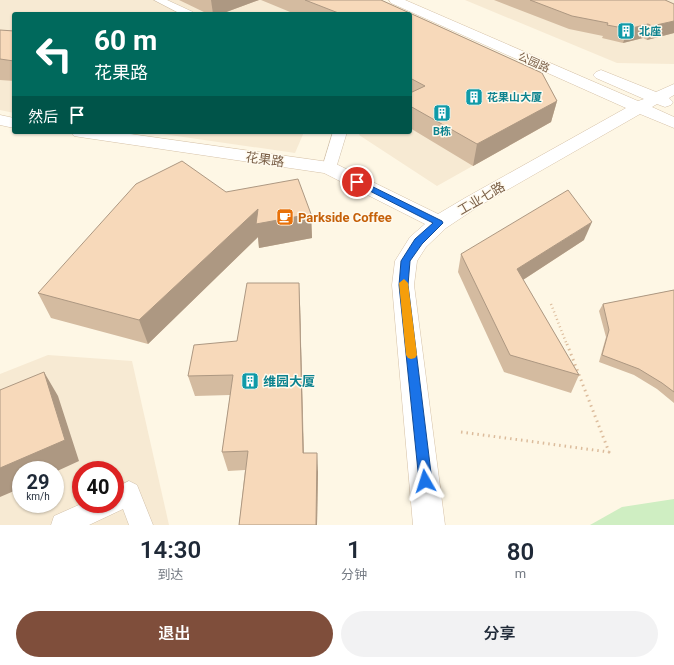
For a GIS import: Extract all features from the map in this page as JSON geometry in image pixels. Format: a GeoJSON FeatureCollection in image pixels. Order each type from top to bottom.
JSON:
{"type":"FeatureCollection","features":[{"type":"Feature","properties":{"kind":"street","name":"公园路"},"geometry":{"type":"LineString","coordinates":[[425,0],[532,46]]}},
{"type":"Feature","properties":{"kind":"street","name":"公园路"},"geometry":{"type":"LineString","coordinates":[[403,6],[647,103],[674,105]]}},
{"type":"Feature","properties":{"kind":"street","name":"公园路"},"geometry":{"type":"LineString","coordinates":[[589,70],[647,103],[674,122]]}},
{"type":"Feature","properties":{"kind":"street","name":"工业七路"},"geometry":{"type":"LineString","coordinates":[[429,525],[403,285],[406,261],[418,242],[439,223],[472,202],[674,89]]}},
{"type":"Feature","properties":{"kind":"street"},"geometry":{"type":"LineString","coordinates":[[0,120],[12,122]]}},
{"type":"Feature","properties":{"kind":"street","name":"花果路"},"geometry":{"type":"LineString","coordinates":[[94,134],[329,168],[439,223]]}},
{"type":"Feature","properties":{"kind":"lane"},"geometry":{"type":"LineString","coordinates":[[159,0],[185,12]]}},
{"type":"Feature","properties":{"kind":"lane"},"geometry":{"type":"LineString","coordinates":[[329,168],[339,134]]}},
{"type":"Feature","properties":{"kind":"lane"},"geometry":{"type":"LineString","coordinates":[[124,496],[129,493],[141,525]]}},
{"type":"Feature","properties":{"kind":"lane"},"geometry":{"type":"LineString","coordinates":[[63,525],[88,513]]}},
{"type":"Feature","properties":{"kind":"path"},"geometry":{"type":"LineString","coordinates":[[461,432],[609,452],[551,304]]}},
{"type":"Feature","properties":{"kind":"shaded area"},"geometry":{"type":"Polygon","coordinates":[[[0,0],[358,0],[385,12],[12,12],[12,113],[0,110],[0,0]]]}},
{"type":"Feature","properties":{"kind":"shaded area"},"geometry":{"type":"Polygon","coordinates":[[[465,0],[674,0],[674,64],[617,63],[465,0]]]}},
{"type":"Feature","properties":{"kind":"shaded area","name":"花果山大厦"},"geometry":{"type":"Polygon","coordinates":[[[412,34],[537,93],[551,122],[437,186],[359,135],[412,134],[412,34]]]}},
{"type":"Feature","properties":{"kind":"shaded area"},"geometry":{"type":"Polygon","coordinates":[[[163,134],[303,134],[295,153],[163,134]]]}},
{"type":"Feature","properties":{"kind":"shaded area"},"geometry":{"type":"Polygon","coordinates":[[[48,355],[132,361],[169,525],[0,525],[0,374],[48,355]]]}},
{"type":"Feature","properties":{"kind":"green space"},"geometry":{"type":"Polygon","coordinates":[[[674,499],[674,525],[590,525],[622,507],[674,499]]]}},
{"type":"Feature","properties":{"kind":"building","name":"花果山大厦"},"geometry":{"type":"Polygon","coordinates":[[[305,0],[381,0],[407,12],[336,12],[305,0]]]}},
{"type":"Feature","properties":{"kind":"building"},"geometry":{"type":"Polygon","coordinates":[[[530,0],[665,0],[674,4],[674,21],[652,26],[648,24],[628,29],[607,25],[608,23],[572,16],[530,0]]]}},
{"type":"Feature","properties":{"kind":"building","name":"花果山大厦"},"geometry":{"type":"Polygon","coordinates":[[[412,14],[542,73],[557,101],[477,144],[412,107],[412,92],[425,86],[412,79],[412,14]]]}},
{"type":"Feature","properties":{"kind":"building"},"geometry":{"type":"Polygon","coordinates":[[[0,30],[12,31],[12,61],[0,59],[0,30]]]}},
{"type":"Feature","properties":{"kind":"building"},"geometry":{"type":"Polygon","coordinates":[[[182,161],[226,192],[298,179],[311,214],[256,224],[258,209],[139,320],[38,293],[136,184],[182,161]]]}},
{"type":"Feature","properties":{"kind":"building"},"geometry":{"type":"Polygon","coordinates":[[[568,190],[592,222],[517,269],[579,375],[510,355],[461,254],[568,190]]]}},
{"type":"Feature","properties":{"kind":"building"},"geometry":{"type":"Polygon","coordinates":[[[247,283],[299,283],[303,453],[317,453],[316,525],[239,525],[248,451],[222,452],[233,375],[188,376],[194,345],[237,341],[247,283]]]}},
{"type":"Feature","properties":{"kind":"building"},"geometry":{"type":"Polygon","coordinates":[[[674,290],[674,392],[639,369],[602,355],[609,330],[603,304],[674,290]]]}},
{"type":"Feature","properties":{"kind":"building"},"geometry":{"type":"Polygon","coordinates":[[[44,372],[65,440],[16,461],[12,461],[12,463],[0,468],[0,390],[44,372]]]}},
{"type":"Feature","properties":{"kind":"slow traffic"},"geometry":{"type":"LineString","coordinates":[[404,283],[411,355]]}},
{"type":"Feature","properties":{"kind":"place","name":"北座"},"geometry":{"type":"Point","coordinates":[626,31]}},
{"type":"Feature","properties":{"kind":"place","name":"花果山大厦"},"geometry":{"type":"Point","coordinates":[474,97]}},
{"type":"Feature","properties":{"kind":"place","name":"B栋"},"geometry":{"type":"Point","coordinates":[442,113]}},
{"type":"Feature","properties":{"kind":"place","name":"Parkside Coffee"},"geometry":{"type":"Point","coordinates":[285,217]}},
{"type":"Feature","properties":{"kind":"place","name":"维园大厦"},"geometry":{"type":"Point","coordinates":[250,381]}},
{"type":"Feature","properties":{"kind":"route"},"geometry":{"type":"LineString","coordinates":[[357,182],[439,223],[418,242],[406,261],[403,285],[425,481]]}}]}
